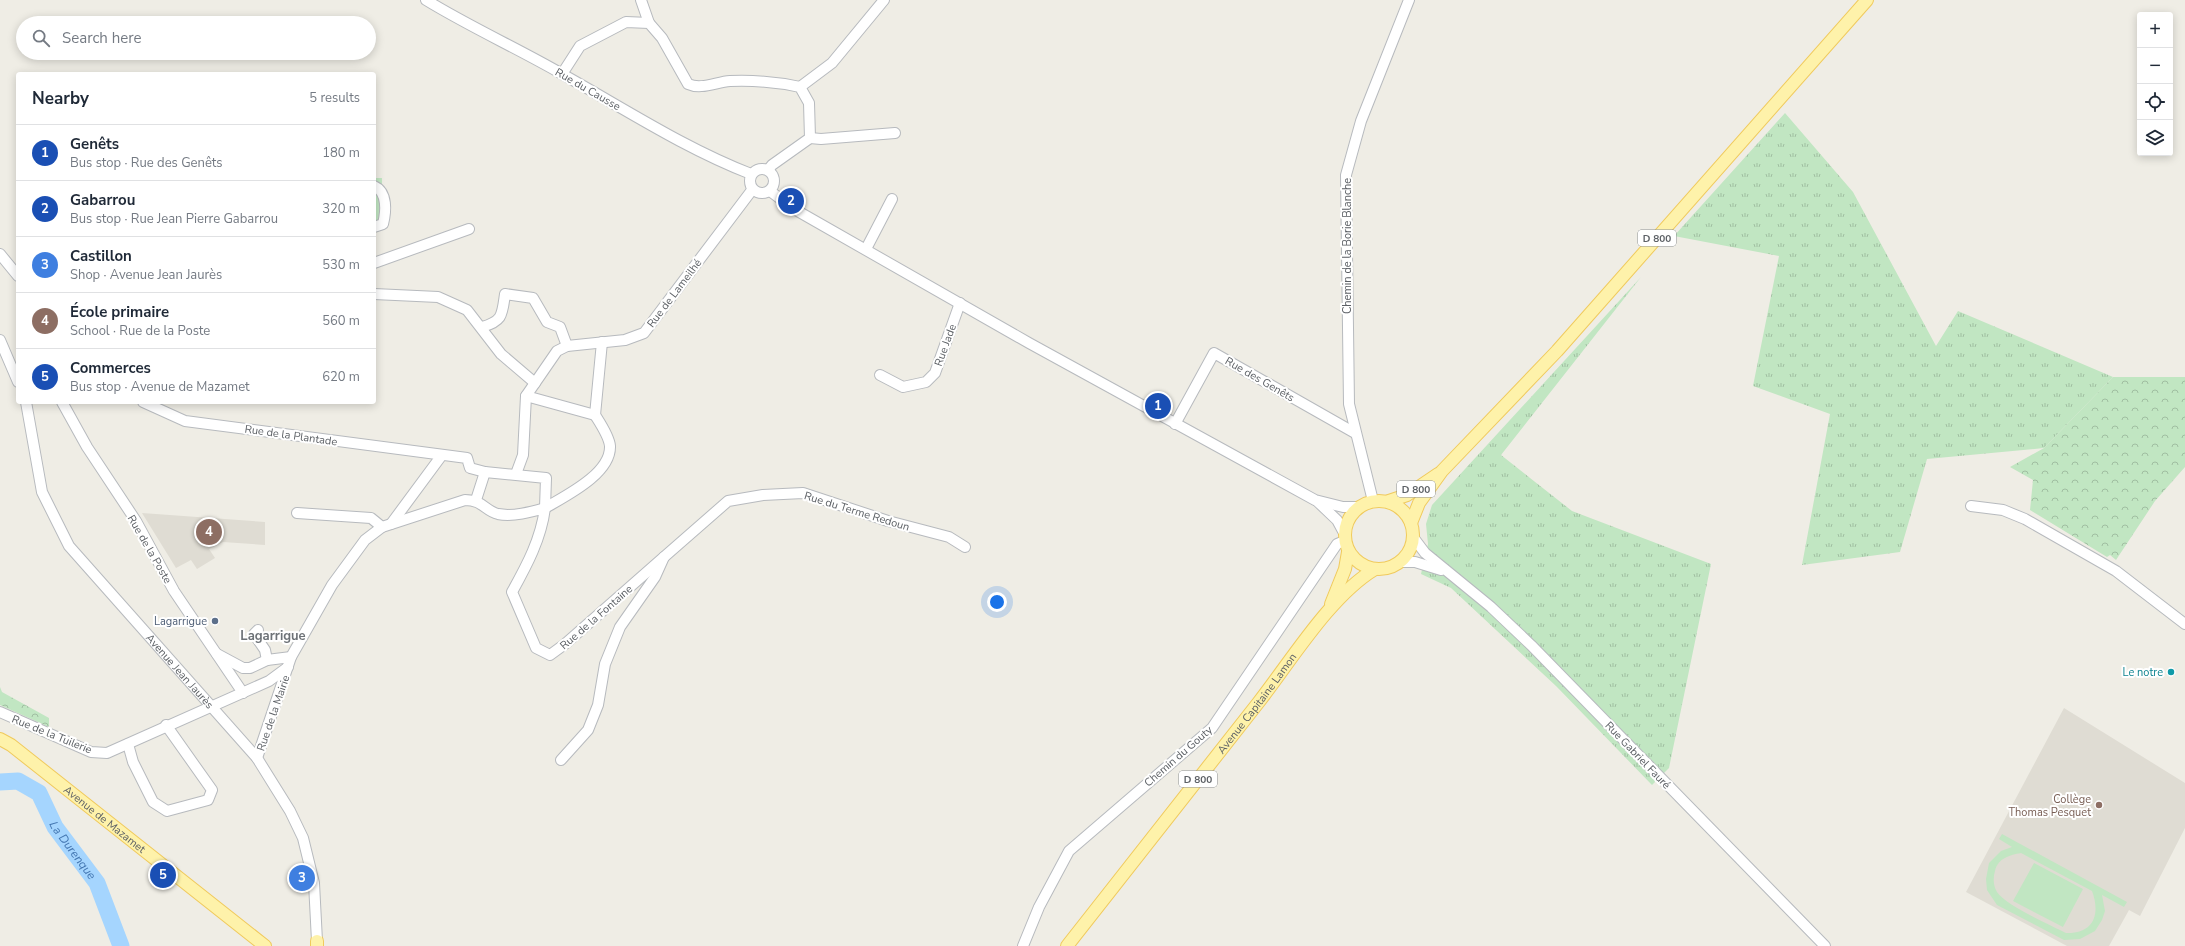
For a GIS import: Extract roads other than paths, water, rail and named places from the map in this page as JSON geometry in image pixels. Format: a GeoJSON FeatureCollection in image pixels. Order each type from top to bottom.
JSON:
{"type":"FeatureCollection","features":[{"type":"Feature","properties":{"kind":"main road","name":"D 800"},"geometry":{"type":"LineString","coordinates":[[1411,523],[1419,503],[1442,471],[1557,351],[1867,0]]}},
{"type":"Feature","properties":{"kind":"main road","name":"D 800"},"geometry":{"type":"LineString","coordinates":[[1389,502],[1408,495],[1442,471]]}},
{"type":"Feature","properties":{"kind":"main road"},"geometry":{"type":"LineString","coordinates":[[1373,500],[1389,502],[1398,506],[1406,514],[1411,523],[1413,536],[1407,555],[1400,562],[1388,568],[1375,569],[1365,566],[1355,560],[1345,542],[1351,514],[1358,507],[1373,500]]}},
{"type":"Feature","properties":{"kind":"main road","name":"Avenue Capitaine Lamon"},"geometry":{"type":"LineString","coordinates":[[1328,611],[1345,569],[1345,542]]}},
{"type":"Feature","properties":{"kind":"main road","name":"Avenue Capitaine Lamon"},"geometry":{"type":"LineString","coordinates":[[1067,946],[1259,703],[1328,611],[1353,584],[1375,569]]}},
{"type":"Feature","properties":{"kind":"main road","name":"Avenue de Mazamet"},"geometry":{"type":"LineString","coordinates":[[0,738],[11,745],[265,946]]}},
{"type":"Feature","properties":{"kind":"street","name":"Rue du Causse"},"geometry":{"type":"LineString","coordinates":[[426,0],[562,74],[665,135],[715,160],[751,174]]}},
{"type":"Feature","properties":{"kind":"street"},"geometry":{"type":"LineString","coordinates":[[641,0],[649,23],[662,38],[688,84],[694,87],[729,81],[759,81],[800,87],[832,63],[884,0]]}},
{"type":"Feature","properties":{"kind":"street","name":"Chemin de la Borie Blanche"},"geometry":{"type":"LineString","coordinates":[[1373,500],[1355,433],[1350,404],[1346,175],[1361,121],[1409,0]]}},
{"type":"Feature","properties":{"kind":"street"},"geometry":{"type":"LineString","coordinates":[[562,74],[580,46],[626,22],[649,23]]}},
{"type":"Feature","properties":{"kind":"street"},"geometry":{"type":"LineString","coordinates":[[800,87],[810,103],[812,127],[810,138]]}},
{"type":"Feature","properties":{"kind":"street"},"geometry":{"type":"LineString","coordinates":[[768,170],[772,165],[810,138],[820,139],[895,133]]}},
{"type":"Feature","properties":{"kind":"street"},"geometry":{"type":"LineString","coordinates":[[757,170],[768,170],[774,180],[770,191],[763,194],[752,190],[749,182],[751,174],[757,170]]}},
{"type":"Feature","properties":{"kind":"street"},"geometry":{"type":"LineString","coordinates":[[376,187],[385,198],[385,216],[383,224],[376,226]]}},
{"type":"Feature","properties":{"kind":"street","name":"Rue de Lameilhé"},"geometry":{"type":"LineString","coordinates":[[566,346],[625,340],[644,333],[752,190]]}},
{"type":"Feature","properties":{"kind":"street"},"geometry":{"type":"LineString","coordinates":[[770,191],[794,209],[1175,424],[1315,500],[1337,520],[1345,542]]}},
{"type":"Feature","properties":{"kind":"street"},"geometry":{"type":"LineString","coordinates":[[866,249],[892,199]]}},
{"type":"Feature","properties":{"kind":"street"},"geometry":{"type":"LineString","coordinates":[[376,262],[469,229]]}},
{"type":"Feature","properties":{"kind":"street"},"geometry":{"type":"LineString","coordinates":[[0,254],[16,274]]}},
{"type":"Feature","properties":{"kind":"street"},"geometry":{"type":"LineString","coordinates":[[376,294],[438,297],[467,310],[482,327],[501,354],[535,383]]}},
{"type":"Feature","properties":{"kind":"street"},"geometry":{"type":"LineString","coordinates":[[482,327],[496,323],[502,315],[505,294],[533,298],[547,322],[560,327],[566,346],[557,351],[526,396],[523,455],[516,474]]}},
{"type":"Feature","properties":{"kind":"street","name":"Rue Jade"},"geometry":{"type":"LineString","coordinates":[[880,375],[903,387],[926,382],[935,373],[960,303]]}},
{"type":"Feature","properties":{"kind":"street"},"geometry":{"type":"LineString","coordinates":[[0,340],[16,377]]}},
{"type":"Feature","properties":{"kind":"street"},"geometry":{"type":"LineString","coordinates":[[297,513],[371,518],[387,526],[465,500],[476,500],[498,514],[526,514],[545,508],[585,484],[608,459],[610,445],[595,415],[602,342]]}},
{"type":"Feature","properties":{"kind":"street","name":"Rue des Genêts"},"geometry":{"type":"LineString","coordinates":[[1175,424],[1214,353],[1355,433]]}},
{"type":"Feature","properties":{"kind":"street"},"geometry":{"type":"LineString","coordinates":[[526,396],[595,415]]}},
{"type":"Feature","properties":{"kind":"street","name":"Avenue Jean Jaurès"},"geometry":{"type":"LineString","coordinates":[[26,404],[42,492],[69,546],[257,758],[290,811],[303,838],[314,883],[317,944]]}},
{"type":"Feature","properties":{"kind":"street","name":"Rue de la Poste"},"geometry":{"type":"LineString","coordinates":[[63,404],[87,447],[136,521],[174,591],[243,693]]}},
{"type":"Feature","properties":{"kind":"street","name":"Rue de la Plantade"},"geometry":{"type":"LineString","coordinates":[[147,404],[185,421],[467,458],[470,468],[485,472]]}},
{"type":"Feature","properties":{"kind":"street","name":"Rue de la Mairie"},"geometry":{"type":"LineString","coordinates":[[257,758],[289,662],[332,585],[365,540],[387,526],[442,455]]}},
{"type":"Feature","properties":{"kind":"street"},"geometry":{"type":"LineString","coordinates":[[476,500],[485,472],[516,474],[546,478],[545,508]]}},
{"type":"Feature","properties":{"kind":"street","name":"Rue du Terme Redoun"},"geometry":{"type":"LineString","coordinates":[[561,760],[588,730],[598,705],[605,664],[620,627],[655,577],[664,557],[728,501],[763,495],[803,493],[888,521],[949,537],[964,547]]}},
{"type":"Feature","properties":{"kind":"street"},"geometry":{"type":"LineString","coordinates":[[1315,500],[1343,507],[1358,507]]}},
{"type":"Feature","properties":{"kind":"street"},"geometry":{"type":"LineString","coordinates":[[1971,506],[1998,509],[2025,519],[2116,571],[2185,624]]}},
{"type":"Feature","properties":{"kind":"street","name":"Rue de la Fontaine"},"geometry":{"type":"LineString","coordinates":[[545,508],[543,526],[532,555],[512,592],[536,648],[550,655],[664,557]]}},
{"type":"Feature","properties":{"kind":"street","name":"Rue Gabriel Fauré"},"geometry":{"type":"LineString","coordinates":[[1413,536],[1421,550],[1491,607],[1515,629],[1825,946]]}},
{"type":"Feature","properties":{"kind":"street","name":"Chemin du Gouty"},"geometry":{"type":"LineString","coordinates":[[1023,946],[1039,906],[1069,851],[1212,728],[1337,544],[1345,542]]}},
{"type":"Feature","properties":{"kind":"street","name":"Rue Gabriel Fauré"},"geometry":{"type":"LineString","coordinates":[[1400,562],[1415,562],[1445,571]]}},
{"type":"Feature","properties":{"kind":"street"},"geometry":{"type":"LineString","coordinates":[[258,630],[254,634],[265,650],[267,660]]}},
{"type":"Feature","properties":{"kind":"street"},"geometry":{"type":"LineString","coordinates":[[215,653],[243,668],[250,668],[267,660],[289,662]]}},
{"type":"Feature","properties":{"kind":"street","name":"Rue de la Mairie"},"geometry":{"type":"LineString","coordinates":[[211,706],[269,681],[289,662]]}},
{"type":"Feature","properties":{"kind":"street","name":"Rue de la Tuilerie"},"geometry":{"type":"LineString","coordinates":[[0,712],[91,752],[107,753],[166,725],[211,706]]}},
{"type":"Feature","properties":{"kind":"street"},"geometry":{"type":"LineString","coordinates":[[128,744],[133,762],[153,802],[167,811],[208,800],[212,790],[166,725]]}},
{"type":"Feature","properties":{"kind":"waterway","name":"La Durenque"},"geometry":{"type":"LineString","coordinates":[[0,782],[18,781],[39,793],[55,827],[97,883],[121,946]]}},
{"type":"Feature","properties":{"kind":"place","name":"Gabarrou"},"geometry":{"type":"Point","coordinates":[791,201]}},
{"type":"Feature","properties":{"kind":"place","name":"Genêts"},"geometry":{"type":"Point","coordinates":[1158,406]}},
{"type":"Feature","properties":{"kind":"place","name":"École primaire"},"geometry":{"type":"Point","coordinates":[209,532]}},
{"type":"Feature","properties":{"kind":"place","name":"Lagarrigue"},"geometry":{"type":"Point","coordinates":[215,621]}},
{"type":"Feature","properties":{"kind":"place","name":"Le notre"},"geometry":{"type":"Point","coordinates":[2171,672]}},
{"type":"Feature","properties":{"kind":"place","name":"Collège Thomas Pesquet"},"geometry":{"type":"Point","coordinates":[2099,805]}},
{"type":"Feature","properties":{"kind":"place","name":"Commerces"},"geometry":{"type":"Point","coordinates":[163,875]}},
{"type":"Feature","properties":{"kind":"place","name":"Castillon"},"geometry":{"type":"Point","coordinates":[302,878]}},
{"type":"Feature","properties":{"kind":"district","name":"Lagarrigue"},"geometry":{"type":"Point","coordinates":[273,635]}}]}
